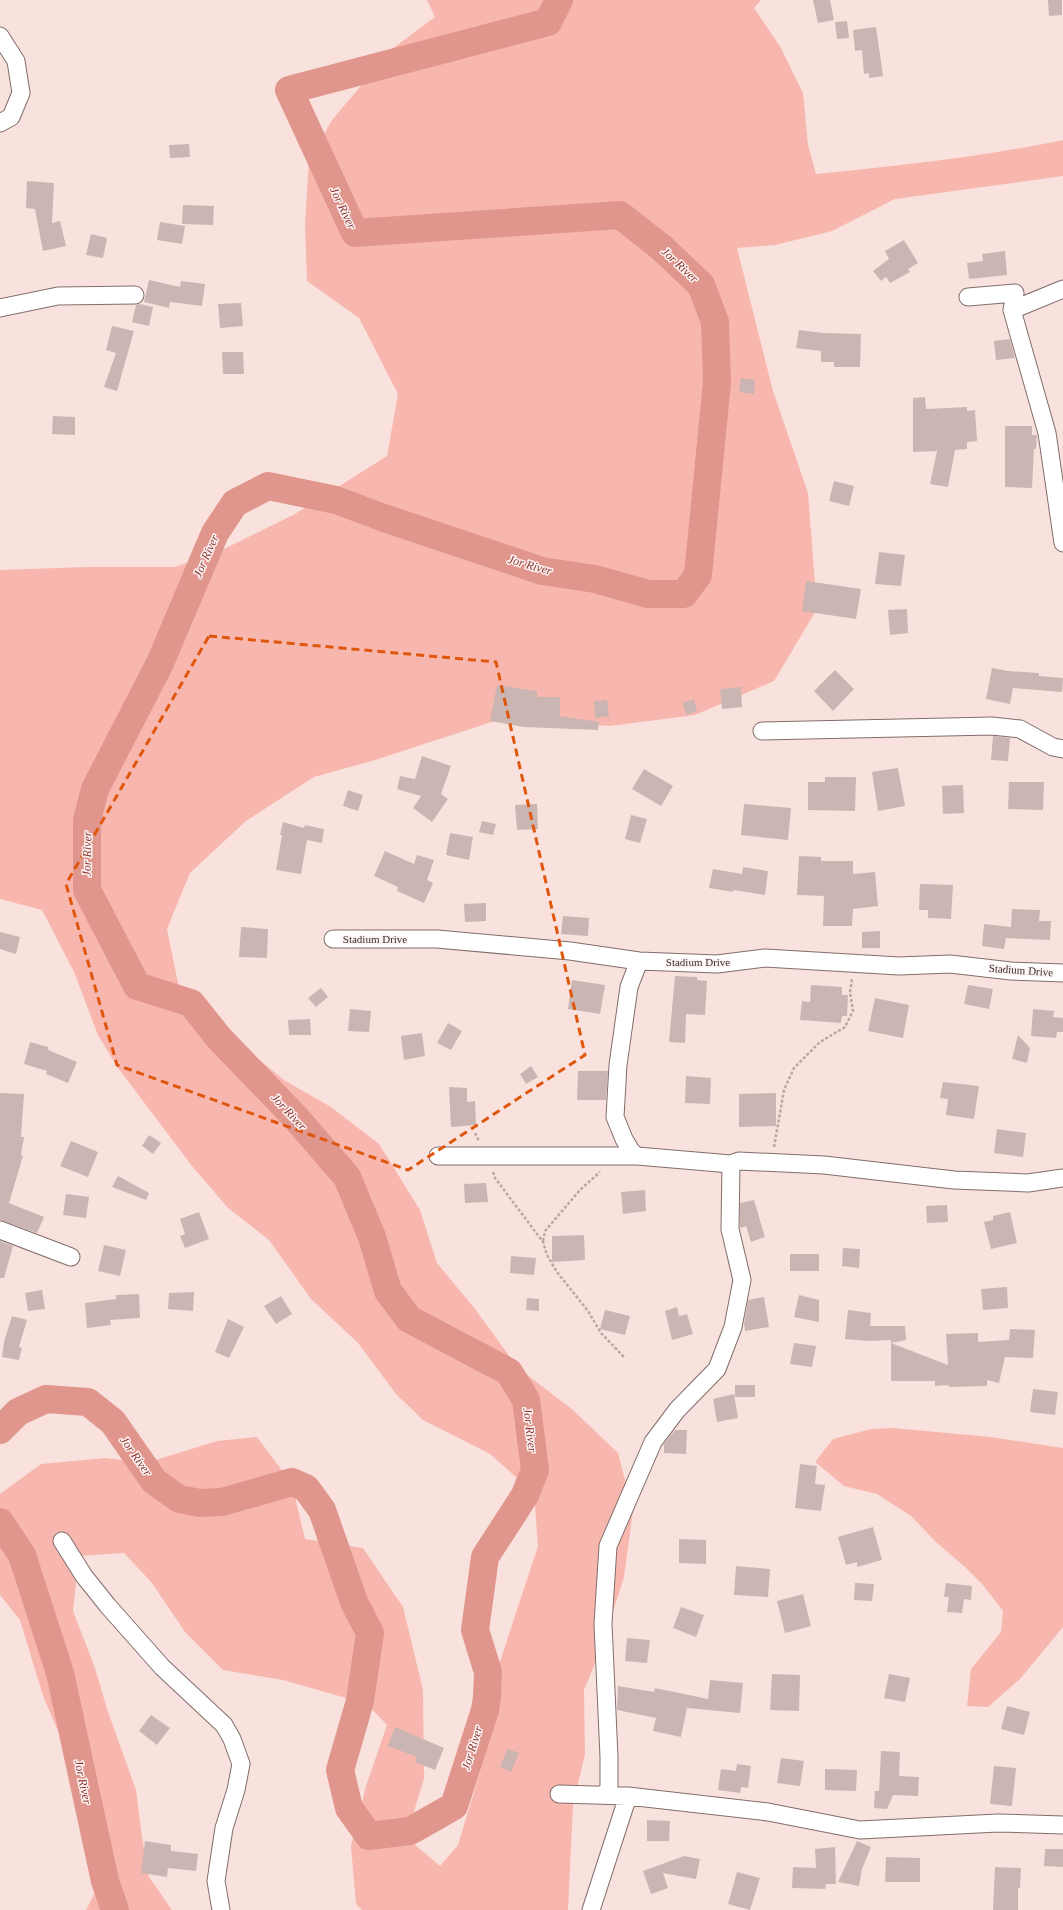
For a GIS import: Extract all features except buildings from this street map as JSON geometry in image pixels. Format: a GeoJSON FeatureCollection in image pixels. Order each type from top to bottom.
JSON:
{"type":"FeatureCollection","features":[{"type":"Feature","properties":{"kind":"street"},"geometry":{"type":"LineString","coordinates":[[0,36],[16,61],[21,93],[11,117],[0,122]]}},
{"type":"Feature","properties":{"kind":"street"},"geometry":{"type":"LineString","coordinates":[[1012,310],[1063,289]]}},
{"type":"Feature","properties":{"kind":"street"},"geometry":{"type":"LineString","coordinates":[[968,297],[1015,293],[1012,310],[1047,433],[1063,543]]}},
{"type":"Feature","properties":{"kind":"street"},"geometry":{"type":"LineString","coordinates":[[0,308],[58,296],[135,295]]}},
{"type":"Feature","properties":{"kind":"street"},"geometry":{"type":"LineString","coordinates":[[762,731],[992,726],[1020,729],[1053,747],[1063,749]]}},
{"type":"Feature","properties":{"kind":"street","name":"Stadium Drive"},"geometry":{"type":"LineString","coordinates":[[333,939],[437,939],[570,951],[639,961],[717,964],[765,958],[899,966],[950,964],[1011,971],[1063,973]]}},
{"type":"Feature","properties":{"kind":"street"},"geometry":{"type":"LineString","coordinates":[[637,1156],[631,1151],[624,1139],[615,1117],[618,1065],[629,987],[639,961]]}},
{"type":"Feature","properties":{"kind":"street"},"geometry":{"type":"LineString","coordinates":[[438,1156],[637,1156],[731,1164],[739,1161],[824,1165],[954,1180],[1028,1183],[1063,1178]]}},
{"type":"Feature","properties":{"kind":"street"},"geometry":{"type":"LineString","coordinates":[[604,1796],[609,1788],[610,1757],[603,1624],[608,1546],[653,1442],[677,1410],[717,1369],[733,1327],[742,1280],[730,1229],[731,1164]]}},
{"type":"Feature","properties":{"kind":"street"},"geometry":{"type":"LineString","coordinates":[[0,1230],[71,1257]]}},
{"type":"Feature","properties":{"kind":"street"},"geometry":{"type":"LineString","coordinates":[[62,1541],[84,1576],[120,1620],[162,1666],[224,1724],[232,1739],[241,1764],[236,1790],[224,1828],[216,1881],[221,1910]]}},
{"type":"Feature","properties":{"kind":"street"},"geometry":{"type":"LineString","coordinates":[[559,1794],[628,1796],[768,1812],[860,1830],[998,1823],[1063,1825]]}},
{"type":"Feature","properties":{"kind":"street"},"geometry":{"type":"LineString","coordinates":[[591,1910],[628,1796]]}},
{"type":"Feature","properties":{"kind":"path"},"geometry":{"type":"LineString","coordinates":[[772,1162],[784,1090],[794,1068],[820,1042],[845,1027],[853,1011],[850,992],[854,963]]}},
{"type":"Feature","properties":{"kind":"path"},"geometry":{"type":"LineString","coordinates":[[475,1133],[495,1178],[543,1241],[547,1255],[557,1272],[588,1311],[601,1332],[625,1358]]}},
{"type":"Feature","properties":{"kind":"path"},"geometry":{"type":"LineString","coordinates":[[543,1241],[545,1231],[580,1190],[618,1156]]}},
{"type":"Feature","properties":{"kind":"highlighted area"},"geometry":{"type":"Polygon","coordinates":[[[209,636],[496,662],[585,1055],[408,1170],[117,1065],[66,884],[209,636]]]}},
{"type":"Feature","properties":{"kind":"shaded area"},"geometry":{"type":"Polygon","coordinates":[[[427,0],[761,0],[754,8],[781,48],[803,93],[808,145],[816,174],[971,156],[1063,140],[1063,176],[895,199],[832,231],[775,245],[737,248],[773,391],[808,493],[817,609],[774,681],[695,715],[610,726],[501,719],[375,760],[314,777],[246,821],[190,873],[167,929],[178,983],[209,1019],[284,1080],[331,1107],[379,1144],[420,1210],[437,1263],[475,1309],[518,1368],[573,1410],[618,1453],[633,1511],[624,1577],[601,1649],[584,1690],[585,1754],[573,1805],[568,1910],[362,1910],[356,1904],[351,1846],[366,1786],[387,1725],[367,1704],[283,1680],[223,1670],[185,1632],[152,1583],[124,1553],[79,1556],[73,1611],[95,1668],[107,1709],[136,1790],[149,1877],[172,1910],[86,1910],[102,1879],[94,1826],[78,1777],[43,1696],[20,1620],[0,1595],[0,1494],[41,1464],[106,1458],[146,1463],[217,1441],[257,1437],[292,1484],[305,1539],[363,1548],[403,1607],[423,1690],[424,1779],[406,1837],[440,1866],[458,1845],[480,1772],[490,1692],[538,1546],[534,1493],[490,1454],[423,1420],[396,1394],[358,1343],[311,1299],[269,1240],[228,1208],[192,1166],[118,1068],[98,1035],[74,972],[42,910],[0,899],[0,570],[86,567],[175,567],[222,550],[295,514],[387,456],[398,394],[359,318],[307,281],[305,224],[309,161],[332,120],[392,49],[435,17],[427,0]]]}},
{"type":"Feature","properties":{"kind":"shaded area"},"geometry":{"type":"Polygon","coordinates":[[[893,1428],[991,1437],[1063,1448],[1063,1627],[1020,1679],[988,1707],[967,1706],[971,1669],[1001,1632],[1003,1611],[983,1585],[936,1542],[911,1516],[877,1494],[844,1486],[815,1462],[833,1439],[871,1429],[893,1428]]]}},
{"type":"Feature","properties":{"kind":"waterway","name":"Jor River"},"geometry":{"type":"LineString","coordinates":[[0,1430],[18,1412],[46,1399],[88,1402],[113,1422],[154,1481],[179,1499],[200,1503],[222,1502],[292,1482],[306,1488],[322,1510],[354,1602],[370,1633],[360,1701],[340,1770],[349,1808],[369,1836],[410,1831],[454,1806],[485,1710],[487,1697],[488,1672],[475,1630],[485,1557],[525,1495],[535,1470],[526,1400],[509,1372],[409,1319],[388,1291],[372,1237],[347,1177],[296,1118],[219,1038],[191,1003],[137,986],[87,890],[87,820],[95,789],[160,663],[215,533],[235,503],[268,486],[336,500],[384,518],[542,571],[595,579],[648,594],[684,594],[698,575],[717,382],[715,322],[701,285],[662,248],[620,215],[355,233],[289,90],[548,22],[559,0]]}},
{"type":"Feature","properties":{"kind":"waterway","name":"Jor River"},"geometry":{"type":"LineString","coordinates":[[0,1522],[22,1555],[60,1673],[105,1881],[115,1910]]}}]}
